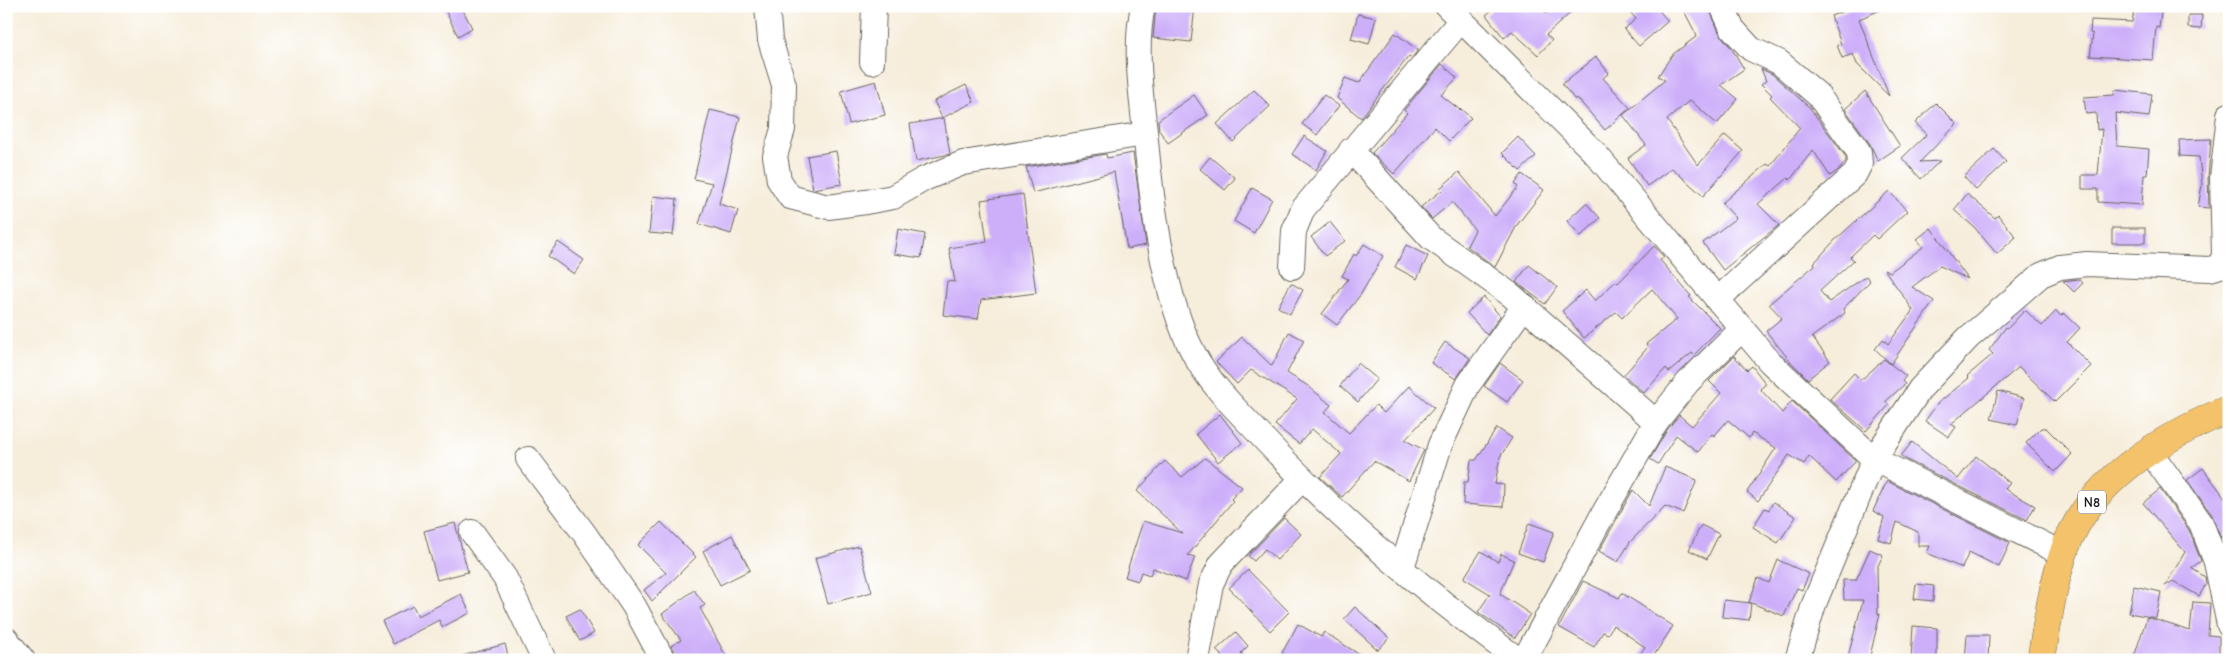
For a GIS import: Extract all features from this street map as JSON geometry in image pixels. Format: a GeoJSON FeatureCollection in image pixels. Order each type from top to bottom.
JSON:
{"type":"FeatureCollection","features":[{"type":"Feature","properties":{"kind":"highway","name":"N8"},"geometry":{"type":"LineString","coordinates":[[2041,660],[2063,554],[2077,522],[2106,484],[2149,450],[2201,421],[2229,409]]}},
{"type":"Feature","properties":{"kind":"street"},"geometry":{"type":"LineString","coordinates":[[767,6],[770,40],[784,85],[783,128],[775,156],[779,180],[790,197],[828,206],[866,202],[892,197],[924,179],[963,162],[1145,134]]}},
{"type":"Feature","properties":{"kind":"street"},"geometry":{"type":"LineString","coordinates":[[872,62],[874,6]]}},
{"type":"Feature","properties":{"kind":"street"},"geometry":{"type":"LineString","coordinates":[[1143,6],[1139,67],[1150,179],[1164,262],[1176,310],[1194,355],[1225,398],[1302,479],[1377,548],[1519,660]]}},
{"type":"Feature","properties":{"kind":"street"},"geometry":{"type":"LineString","coordinates":[[1718,300],[1855,174],[1860,164],[1859,152],[1818,95],[1779,62],[1752,49],[1732,28],[1722,6]]}},
{"type":"Feature","properties":{"kind":"street"},"geometry":{"type":"LineString","coordinates":[[1292,266],[1294,232],[1303,210],[1351,150],[1454,13],[1594,152],[1770,362],[1874,459],[2063,554]]}},
{"type":"Feature","properties":{"kind":"street"},"geometry":{"type":"LineString","coordinates":[[1798,660],[1814,604],[1874,459],[1920,389],[1968,338],[2041,275],[2060,267],[2088,264],[2210,269],[2220,266],[2224,255],[2222,178],[2229,115]]}},
{"type":"Feature","properties":{"kind":"street"},"geometry":{"type":"LineString","coordinates":[[1351,150],[1431,238],[1491,279],[1656,422]]}},
{"type":"Feature","properties":{"kind":"street"},"geometry":{"type":"LineString","coordinates":[[1402,568],[1444,436],[1468,385],[1524,306]]}},
{"type":"Feature","properties":{"kind":"street"},"geometry":{"type":"LineString","coordinates":[[1524,660],[1602,516],[1656,422],[1688,382],[1742,329]]}},
{"type":"Feature","properties":{"kind":"street"},"geometry":{"type":"LineString","coordinates":[[2149,450],[2201,523],[2216,562],[2229,625]]}},
{"type":"Feature","properties":{"kind":"street"},"geometry":{"type":"LineString","coordinates":[[528,459],[584,534],[634,606],[663,660]]}},
{"type":"Feature","properties":{"kind":"street"},"geometry":{"type":"LineString","coordinates":[[1197,660],[1211,584],[1221,564],[1302,479]]}},
{"type":"Feature","properties":{"kind":"street"},"geometry":{"type":"LineString","coordinates":[[472,532],[505,578],[544,660]]}},
{"type":"Feature","properties":{"kind":"street"},"geometry":{"type":"LineString","coordinates":[[6,639],[23,660]]}},
{"type":"Feature","properties":{"kind":"building"},"geometry":{"type":"Polygon","coordinates":[[[443,6],[461,6],[472,28],[458,36],[443,6]]]}},
{"type":"Feature","properties":{"kind":"building"},"geometry":{"type":"Polygon","coordinates":[[[1156,6],[1195,6],[1191,42],[1153,38],[1156,6]]]}},
{"type":"Feature","properties":{"kind":"building"},"geometry":{"type":"Polygon","coordinates":[[[1497,6],[1540,6],[1546,14],[1554,6],[1578,6],[1546,35],[1552,40],[1538,55],[1512,31],[1504,38],[1486,15],[1497,6]]]}},
{"type":"Feature","properties":{"kind":"building"},"geometry":{"type":"Polygon","coordinates":[[[1625,6],[1655,6],[1668,21],[1639,46],[1624,29],[1636,19],[1625,6]]]}},
{"type":"Feature","properties":{"kind":"building"},"geometry":{"type":"Polygon","coordinates":[[[1692,6],[1708,6],[1720,34],[1744,69],[1721,85],[1738,99],[1717,124],[1690,100],[1667,120],[1698,165],[1725,135],[1743,151],[1703,196],[1672,168],[1647,186],[1628,158],[1646,145],[1623,115],[1665,80],[1658,76],[1672,55],[1697,36],[1684,11],[1692,6]]]}},
{"type":"Feature","properties":{"kind":"building"},"geometry":{"type":"Polygon","coordinates":[[[1857,6],[1890,6],[1859,19],[1889,96],[1857,64],[1853,54],[1842,58],[1837,45],[1841,44],[1831,16],[1857,6]]]}},
{"type":"Feature","properties":{"kind":"building"},"geometry":{"type":"Polygon","coordinates":[[[2135,6],[2162,6],[2159,28],[2156,27],[2153,60],[2090,56],[2093,34],[2090,33],[2091,20],[2132,22],[2135,6]]]}},
{"type":"Feature","properties":{"kind":"building"},"geometry":{"type":"Polygon","coordinates":[[[1358,14],[1376,18],[1369,44],[1351,39],[1358,14]]]}},
{"type":"Feature","properties":{"kind":"building"},"geometry":{"type":"Polygon","coordinates":[[[2188,15],[2202,15],[2201,29],[2188,28],[2188,15]]]}},
{"type":"Feature","properties":{"kind":"building"},"geometry":{"type":"Polygon","coordinates":[[[1395,33],[1418,50],[1412,58],[1409,56],[1361,118],[1337,98],[1345,78],[1359,83],[1395,33]]]}},
{"type":"Feature","properties":{"kind":"building"},"geometry":{"type":"Polygon","coordinates":[[[1596,57],[1609,73],[1603,78],[1630,108],[1605,130],[1562,84],[1596,57]]]}},
{"type":"Feature","properties":{"kind":"building"},"geometry":{"type":"Polygon","coordinates":[[[1442,64],[1457,78],[1441,95],[1471,118],[1449,141],[1435,127],[1394,174],[1372,153],[1407,113],[1404,110],[1442,64]]]}},
{"type":"Feature","properties":{"kind":"building"},"geometry":{"type":"Polygon","coordinates":[[[1761,69],[1772,74],[1809,107],[1846,157],[1846,161],[1840,169],[1830,176],[1813,150],[1790,180],[1788,178],[1758,204],[1779,225],[1723,270],[1703,243],[1736,218],[1722,203],[1767,164],[1770,166],[1800,128],[1770,97],[1772,95],[1761,84],[1766,81],[1761,69]]]}},
{"type":"Feature","properties":{"kind":"building"},"geometry":{"type":"Polygon","coordinates":[[[876,81],[885,115],[849,124],[841,91],[876,81]]]}},
{"type":"Feature","properties":{"kind":"building"},"geometry":{"type":"Polygon","coordinates":[[[966,85],[974,102],[942,118],[934,101],[966,85]]]}},
{"type":"Feature","properties":{"kind":"building"},"geometry":{"type":"Polygon","coordinates":[[[1254,90],[1270,106],[1233,142],[1217,124],[1254,90]]]}},
{"type":"Feature","properties":{"kind":"building"},"geometry":{"type":"Polygon","coordinates":[[[2115,90],[2152,94],[2149,117],[2115,113],[2117,146],[2149,149],[2147,175],[2144,175],[2142,205],[2098,202],[2098,189],[2082,189],[2082,175],[2098,175],[2102,129],[2097,130],[2096,113],[2086,114],[2084,97],[2114,95],[2115,90]]]}},
{"type":"Feature","properties":{"kind":"building"},"geometry":{"type":"Polygon","coordinates":[[[1865,91],[1900,146],[1878,161],[1870,144],[1845,109],[1865,91]]]}},
{"type":"Feature","properties":{"kind":"building"},"geometry":{"type":"Polygon","coordinates":[[[1194,95],[1208,115],[1168,143],[1159,130],[1158,120],[1194,95]]]}},
{"type":"Feature","properties":{"kind":"building"},"geometry":{"type":"Polygon","coordinates":[[[1324,95],[1339,106],[1317,135],[1302,124],[1324,95]]]}},
{"type":"Feature","properties":{"kind":"building"},"geometry":{"type":"Polygon","coordinates":[[[1936,103],[1957,124],[1920,162],[1940,161],[1921,179],[1902,158],[1927,134],[1915,123],[1936,103]]]}},
{"type":"Feature","properties":{"kind":"building"},"geometry":{"type":"Polygon","coordinates":[[[710,110],[740,117],[719,204],[738,210],[731,234],[699,224],[712,183],[694,179],[710,110]]]}},
{"type":"Feature","properties":{"kind":"building"},"geometry":{"type":"Polygon","coordinates":[[[944,118],[950,154],[916,161],[910,124],[944,118]]]}},
{"type":"Feature","properties":{"kind":"building"},"geometry":{"type":"Polygon","coordinates":[[[1304,136],[1327,151],[1316,170],[1292,154],[1304,136]]]}},
{"type":"Feature","properties":{"kind":"building"},"geometry":{"type":"Polygon","coordinates":[[[1518,137],[1536,156],[1520,171],[1502,153],[1518,137]]]}},
{"type":"Feature","properties":{"kind":"building"},"geometry":{"type":"Polygon","coordinates":[[[2211,139],[2208,178],[2209,208],[2198,207],[2202,185],[2199,157],[2180,156],[2179,140],[2211,139]]]}},
{"type":"Feature","properties":{"kind":"building"},"geometry":{"type":"Polygon","coordinates":[[[1994,149],[2006,162],[1976,190],[1964,177],[1994,149]]]}},
{"type":"Feature","properties":{"kind":"building"},"geometry":{"type":"Polygon","coordinates":[[[836,151],[842,184],[813,189],[807,156],[836,151]]]}},
{"type":"Feature","properties":{"kind":"building"},"geometry":{"type":"Polygon","coordinates":[[[1133,153],[1146,245],[1127,249],[1114,172],[1033,193],[1026,167],[1106,154],[1107,158],[1133,153]]]}},
{"type":"Feature","properties":{"kind":"building"},"geometry":{"type":"Polygon","coordinates":[[[1210,157],[1235,178],[1225,190],[1200,169],[1210,157]]]}},
{"type":"Feature","properties":{"kind":"building"},"geometry":{"type":"Polygon","coordinates":[[[1459,172],[1495,216],[1518,187],[1515,184],[1522,174],[1544,190],[1517,225],[1495,267],[1467,246],[1475,230],[1452,202],[1432,219],[1421,207],[1442,190],[1440,188],[1459,172]]]}},
{"type":"Feature","properties":{"kind":"building"},"geometry":{"type":"Polygon","coordinates":[[[1252,188],[1272,199],[1254,233],[1234,221],[1252,188]]]}},
{"type":"Feature","properties":{"kind":"building"},"geometry":{"type":"Polygon","coordinates":[[[1889,191],[1907,211],[1877,239],[1873,235],[1850,257],[1854,260],[1820,291],[1829,302],[1866,276],[1870,281],[1843,309],[1845,313],[1812,337],[1830,361],[1808,379],[1791,362],[1766,331],[1782,318],[1769,304],[1815,265],[1814,263],[1834,241],[1889,191]]]}},
{"type":"Feature","properties":{"kind":"building"},"geometry":{"type":"Polygon","coordinates":[[[1023,194],[1036,293],[981,300],[978,319],[943,315],[947,281],[955,282],[949,248],[987,242],[981,200],[1023,194]]]}},
{"type":"Feature","properties":{"kind":"building"},"geometry":{"type":"Polygon","coordinates":[[[1967,194],[1995,218],[1998,215],[2016,237],[1997,254],[1974,227],[1954,210],[1967,194]]]}},
{"type":"Feature","properties":{"kind":"building"},"geometry":{"type":"Polygon","coordinates":[[[653,196],[677,199],[673,235],[649,233],[653,196]]]}},
{"type":"Feature","properties":{"kind":"building"},"geometry":{"type":"Polygon","coordinates":[[[1586,203],[1600,218],[1581,236],[1567,221],[1586,203]]]}},
{"type":"Feature","properties":{"kind":"building"},"geometry":{"type":"Polygon","coordinates":[[[1330,222],[1345,241],[1325,256],[1311,237],[1330,222]]]}},
{"type":"Feature","properties":{"kind":"building"},"geometry":{"type":"Polygon","coordinates":[[[1931,228],[1968,279],[1940,266],[1912,287],[1934,301],[1891,364],[1875,349],[1883,339],[1888,344],[1913,310],[1884,269],[1890,272],[1923,247],[1917,239],[1931,228]]]}},
{"type":"Feature","properties":{"kind":"building"},"geometry":{"type":"Polygon","coordinates":[[[2112,228],[2145,228],[2145,243],[2112,243],[2112,228]]]}},
{"type":"Feature","properties":{"kind":"building"},"geometry":{"type":"Polygon","coordinates":[[[898,229],[925,234],[921,258],[894,254],[898,229]]]}},
{"type":"Feature","properties":{"kind":"building"},"geometry":{"type":"Polygon","coordinates":[[[558,242],[584,260],[574,274],[548,256],[558,242]]]}},
{"type":"Feature","properties":{"kind":"building"},"geometry":{"type":"Polygon","coordinates":[[[1364,244],[1383,256],[1361,294],[1337,325],[1322,314],[1348,279],[1342,276],[1354,254],[1356,256],[1364,244]]]}},
{"type":"Feature","properties":{"kind":"building"},"geometry":{"type":"Polygon","coordinates":[[[1406,245],[1428,256],[1417,279],[1395,267],[1406,245]]]}},
{"type":"Feature","properties":{"kind":"building"},"geometry":{"type":"Polygon","coordinates":[[[1654,246],[1664,257],[1660,260],[1691,296],[1689,297],[1720,328],[1694,355],[1692,353],[1669,372],[1666,368],[1644,393],[1624,375],[1648,347],[1646,344],[1677,319],[1652,289],[1622,318],[1616,312],[1584,338],[1562,311],[1586,290],[1595,301],[1616,281],[1618,283],[1654,246]]]}},
{"type":"Feature","properties":{"kind":"building"},"geometry":{"type":"Polygon","coordinates":[[[1529,265],[1557,287],[1545,304],[1516,282],[1529,265]]]}},
{"type":"Feature","properties":{"kind":"building"},"geometry":{"type":"Polygon","coordinates":[[[2078,279],[2083,283],[2074,292],[2063,281],[2078,279]]]}},
{"type":"Feature","properties":{"kind":"building"},"geometry":{"type":"Polygon","coordinates":[[[1291,283],[1303,290],[1290,314],[1278,307],[1291,283]]]}},
{"type":"Feature","properties":{"kind":"building"},"geometry":{"type":"Polygon","coordinates":[[[1484,297],[1500,316],[1487,335],[1467,313],[1484,297]]]}},
{"type":"Feature","properties":{"kind":"building"},"geometry":{"type":"Polygon","coordinates":[[[2025,310],[2042,326],[2056,311],[2061,316],[2064,313],[2080,328],[2067,342],[2091,366],[2055,402],[2019,367],[1951,424],[1956,427],[1949,437],[1925,421],[1938,403],[1969,378],[1967,376],[1993,354],[1989,350],[2006,327],[2008,328],[2025,310]]]}},
{"type":"Feature","properties":{"kind":"building"},"geometry":{"type":"Polygon","coordinates":[[[1289,332],[1304,340],[1287,373],[1308,386],[1331,405],[1325,412],[1349,433],[1376,405],[1384,413],[1409,386],[1434,408],[1405,440],[1424,450],[1409,481],[1374,461],[1342,497],[1320,477],[1341,454],[1312,429],[1299,444],[1275,425],[1297,399],[1251,370],[1237,384],[1216,362],[1242,337],[1272,366],[1289,332]]]}},
{"type":"Feature","properties":{"kind":"building"},"geometry":{"type":"Polygon","coordinates":[[[1445,342],[1470,358],[1456,379],[1431,363],[1445,342]]]}},
{"type":"Feature","properties":{"kind":"building"},"geometry":{"type":"Polygon","coordinates":[[[1734,356],[1747,370],[1752,366],[1766,384],[1760,389],[1782,413],[1792,401],[1856,461],[1836,482],[1809,456],[1804,464],[1789,455],[1758,501],[1747,492],[1776,448],[1752,433],[1749,438],[1728,420],[1714,436],[1712,434],[1698,452],[1676,435],[1658,464],[1650,459],[1667,430],[1679,415],[1692,426],[1721,393],[1709,381],[1734,356]]]}},
{"type":"Feature","properties":{"kind":"building"},"geometry":{"type":"Polygon","coordinates":[[[1884,359],[1906,376],[1902,381],[1905,384],[1885,402],[1889,405],[1866,431],[1830,399],[1854,373],[1861,380],[1884,359]]]}},
{"type":"Feature","properties":{"kind":"building"},"geometry":{"type":"Polygon","coordinates":[[[1358,363],[1377,379],[1358,402],[1340,386],[1358,363]]]}},
{"type":"Feature","properties":{"kind":"building"},"geometry":{"type":"Polygon","coordinates":[[[1500,363],[1523,380],[1507,402],[1484,386],[1500,363]]]}},
{"type":"Feature","properties":{"kind":"building"},"geometry":{"type":"Polygon","coordinates":[[[1998,391],[2024,398],[2017,425],[1991,419],[1998,391]]]}},
{"type":"Feature","properties":{"kind":"building"},"geometry":{"type":"Polygon","coordinates":[[[1220,414],[1242,443],[1218,462],[1196,434],[1220,414]]]}},
{"type":"Feature","properties":{"kind":"building"},"geometry":{"type":"Polygon","coordinates":[[[1497,428],[1512,438],[1500,457],[1495,484],[1504,485],[1503,507],[1463,504],[1464,482],[1468,482],[1471,460],[1476,460],[1497,428]]]}},
{"type":"Feature","properties":{"kind":"building"},"geometry":{"type":"Polygon","coordinates":[[[2041,428],[2046,428],[2072,454],[2055,472],[2026,443],[2041,428]]]}},
{"type":"Feature","properties":{"kind":"building"},"geometry":{"type":"Polygon","coordinates":[[[1912,442],[1958,479],[1976,456],[2010,483],[2005,489],[2035,506],[2027,520],[1901,456],[1912,442]]]}},
{"type":"Feature","properties":{"kind":"building"},"geometry":{"type":"Polygon","coordinates":[[[1205,458],[1242,487],[1231,499],[1233,501],[1188,555],[1195,557],[1186,581],[1153,568],[1150,575],[1141,572],[1138,581],[1125,577],[1143,521],[1182,533],[1137,491],[1165,461],[1182,477],[1205,458]]]}},
{"type":"Feature","properties":{"kind":"building"},"geometry":{"type":"Polygon","coordinates":[[[1665,467],[1697,480],[1683,513],[1665,506],[1630,542],[1618,562],[1599,551],[1633,490],[1649,506],[1665,467]]]}},
{"type":"Feature","properties":{"kind":"building"},"geometry":{"type":"Polygon","coordinates":[[[2203,468],[2229,503],[2229,532],[2221,538],[2212,515],[2187,480],[2203,468]]]}},
{"type":"Feature","properties":{"kind":"building"},"geometry":{"type":"Polygon","coordinates":[[[1887,481],[2010,543],[1999,567],[1969,552],[1962,568],[1927,553],[1930,546],[1918,546],[1918,532],[1897,522],[1891,543],[1878,539],[1884,517],[1873,511],[1887,481]]]}},
{"type":"Feature","properties":{"kind":"building"},"geometry":{"type":"Polygon","coordinates":[[[2160,489],[2189,530],[2201,561],[2191,568],[2205,577],[2206,584],[2199,596],[2173,581],[2165,586],[2185,552],[2143,503],[2160,489]]]}},
{"type":"Feature","properties":{"kind":"building"},"geometry":{"type":"Polygon","coordinates":[[[1773,502],[1796,517],[1778,543],[1753,527],[1765,508],[1769,510],[1773,502]]]}},
{"type":"Feature","properties":{"kind":"building"},"geometry":{"type":"Polygon","coordinates":[[[1284,518],[1301,534],[1277,560],[1265,549],[1254,561],[1248,556],[1284,518]]]}},
{"type":"Feature","properties":{"kind":"building"},"geometry":{"type":"Polygon","coordinates":[[[661,522],[696,557],[652,601],[644,590],[666,573],[638,545],[661,522]]]}},
{"type":"Feature","properties":{"kind":"building"},"geometry":{"type":"Polygon","coordinates":[[[455,523],[468,572],[437,580],[424,531],[455,523]]]}},
{"type":"Feature","properties":{"kind":"building"},"geometry":{"type":"Polygon","coordinates":[[[1529,523],[1554,532],[1543,562],[1518,553],[1529,523]]]}},
{"type":"Feature","properties":{"kind":"building"},"geometry":{"type":"Polygon","coordinates":[[[1701,525],[1719,534],[1707,559],[1689,550],[1701,525]]]}},
{"type":"Feature","properties":{"kind":"building"},"geometry":{"type":"Polygon","coordinates":[[[732,535],[750,570],[720,585],[703,551],[732,535]]]}},
{"type":"Feature","properties":{"kind":"building"},"geometry":{"type":"Polygon","coordinates":[[[859,546],[872,592],[828,604],[815,558],[859,546]]]}},
{"type":"Feature","properties":{"kind":"building"},"geometry":{"type":"Polygon","coordinates":[[[1870,549],[1883,555],[1877,568],[1878,614],[1880,614],[1869,660],[1847,660],[1863,600],[1844,600],[1843,580],[1856,580],[1870,549]]]}},
{"type":"Feature","properties":{"kind":"building"},"geometry":{"type":"Polygon","coordinates":[[[1481,551],[1498,562],[1501,554],[1514,560],[1500,594],[1530,614],[1515,638],[1478,612],[1490,594],[1464,578],[1481,551]]]}},
{"type":"Feature","properties":{"kind":"building"},"geometry":{"type":"Polygon","coordinates":[[[1778,560],[1809,574],[1802,590],[1797,588],[1784,616],[1749,602],[1758,578],[1769,583],[1778,560]]]}},
{"type":"Feature","properties":{"kind":"building"},"geometry":{"type":"Polygon","coordinates":[[[1248,570],[1289,612],[1270,631],[1229,588],[1248,570]]]}},
{"type":"Feature","properties":{"kind":"building"},"geometry":{"type":"Polygon","coordinates":[[[1583,581],[1619,598],[1622,593],[1673,626],[1651,660],[1636,660],[1645,647],[1613,625],[1608,634],[1603,632],[1594,647],[1559,627],[1583,581]]]}},
{"type":"Feature","properties":{"kind":"building"},"geometry":{"type":"Polygon","coordinates":[[[1916,584],[1934,586],[1933,601],[1914,599],[1916,584]]]}},
{"type":"Feature","properties":{"kind":"building"},"geometry":{"type":"Polygon","coordinates":[[[2134,586],[2161,592],[2156,618],[2129,613],[2134,586]]]}},
{"type":"Feature","properties":{"kind":"building"},"geometry":{"type":"Polygon","coordinates":[[[694,590],[705,605],[700,608],[728,660],[679,660],[671,646],[681,640],[662,614],[694,590]]]}},
{"type":"Feature","properties":{"kind":"building"},"geometry":{"type":"Polygon","coordinates":[[[461,594],[470,613],[442,627],[439,620],[393,644],[382,621],[413,606],[418,616],[461,594]]]}},
{"type":"Feature","properties":{"kind":"building"},"geometry":{"type":"Polygon","coordinates":[[[1724,600],[1751,603],[1749,620],[1722,617],[1724,600]]]}},
{"type":"Feature","properties":{"kind":"building"},"geometry":{"type":"Polygon","coordinates":[[[2193,602],[2210,603],[2208,635],[2219,636],[2219,660],[2133,660],[2147,617],[2190,631],[2193,602]]]}},
{"type":"Feature","properties":{"kind":"building"},"geometry":{"type":"Polygon","coordinates":[[[1355,607],[1389,638],[1378,650],[1344,619],[1355,607]]]}},
{"type":"Feature","properties":{"kind":"building"},"geometry":{"type":"Polygon","coordinates":[[[580,609],[594,633],[580,641],[566,616],[580,609]]]}},
{"type":"Feature","properties":{"kind":"building"},"geometry":{"type":"Polygon","coordinates":[[[1298,624],[1321,637],[1324,632],[1368,660],[1294,660],[1282,653],[1298,624]]]}},
{"type":"Feature","properties":{"kind":"building"},"geometry":{"type":"Polygon","coordinates":[[[1913,626],[1937,628],[1937,660],[1911,660],[1913,626]]]}},
{"type":"Feature","properties":{"kind":"building"},"geometry":{"type":"Polygon","coordinates":[[[1236,632],[1248,646],[1241,653],[1247,660],[1226,660],[1216,650],[1236,632]]]}},
{"type":"Feature","properties":{"kind":"building"},"geometry":{"type":"Polygon","coordinates":[[[1967,635],[1989,635],[1988,660],[1965,660],[1967,635]]]}},
{"type":"Feature","properties":{"kind":"building"},"geometry":{"type":"Polygon","coordinates":[[[505,644],[509,660],[462,660],[462,656],[505,644]]]}}]}
